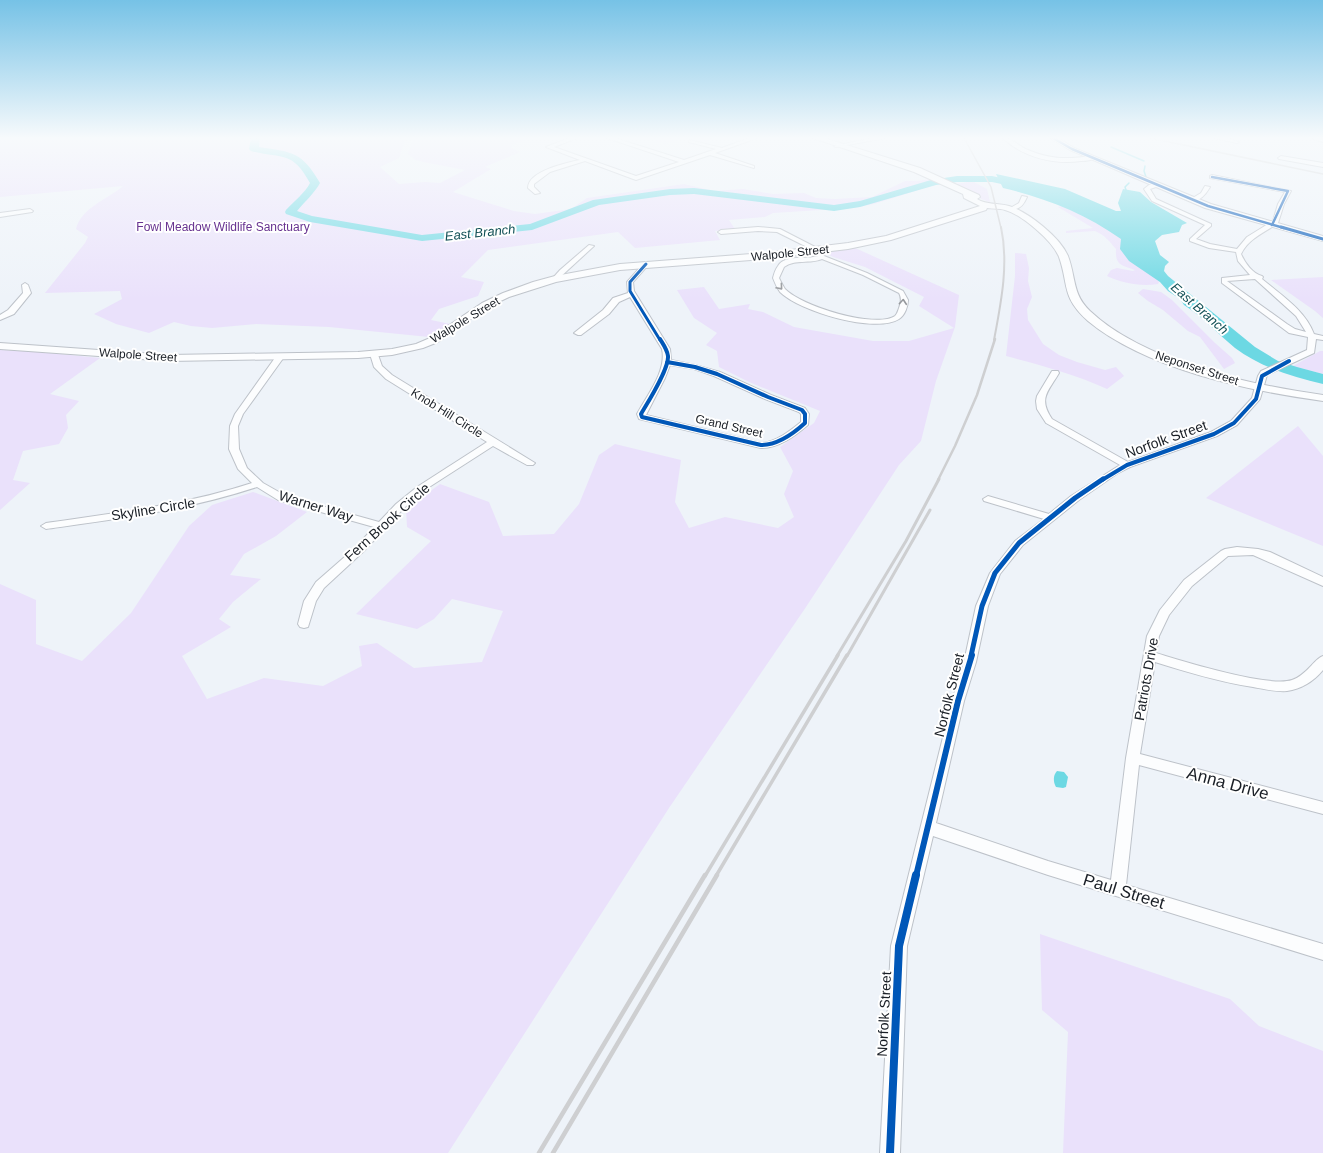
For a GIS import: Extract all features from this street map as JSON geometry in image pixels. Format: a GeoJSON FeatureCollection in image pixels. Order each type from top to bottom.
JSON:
{"type":"FeatureCollection","features":[{"type":"Feature","properties":{"kind":"main road","name":"Neponset Street"},"geometry":{"type":"LineString","coordinates":[[963,192],[980,204],[1017,211],[1058,246],[1064,257],[1069,288],[1079,307],[1099,324],[1127,341],[1156,356],[1202,372],[1259,388],[1323,398]]}},
{"type":"Feature","properties":{"kind":"main road","name":"Walpole Street"},"geometry":{"type":"LineString","coordinates":[[0,346],[25,346],[169,358],[280,357],[392,352],[420,346],[448,332],[486,306],[506,295],[555,279],[620,267],[646,264],[820,254],[888,238],[983,208],[986,205]]}},
{"type":"Feature","properties":{"kind":"street"},"geometry":{"type":"LineString","coordinates":[[1149,192],[1154,200],[1209,225],[1192,240],[1209,246],[1239,252]]}},
{"type":"Feature","properties":{"kind":"street"},"geometry":{"type":"LineString","coordinates":[[1173,192],[1219,210],[1323,238]]}},
{"type":"Feature","properties":{"kind":"street"},"geometry":{"type":"LineString","coordinates":[[1193,200],[1204,192]]}},
{"type":"Feature","properties":{"kind":"street"},"geometry":{"type":"LineString","coordinates":[[1288,192],[1276,222],[1251,237],[1240,247],[1239,252],[1242,263],[1299,304]]}},
{"type":"Feature","properties":{"kind":"street"},"geometry":{"type":"LineString","coordinates":[[1017,211],[1024,197]]}},
{"type":"Feature","properties":{"kind":"street"},"geometry":{"type":"LineString","coordinates":[[0,215],[30,211]]}},
{"type":"Feature","properties":{"kind":"street"},"geometry":{"type":"LineString","coordinates":[[721,232],[758,228],[778,230],[794,237],[820,254],[865,274],[904,294],[905,299],[900,315],[894,319],[874,322],[864,322],[837,316],[816,310],[797,301],[777,285],[775,280],[776,274],[782,266],[789,262],[817,260],[820,254]]}},
{"type":"Feature","properties":{"kind":"street"},"geometry":{"type":"LineString","coordinates":[[555,279],[568,265],[591,246]]}},
{"type":"Feature","properties":{"kind":"street"},"geometry":{"type":"LineString","coordinates":[[646,264],[630,282],[629,287],[666,349],[668,358],[667,362]]}},
{"type":"Feature","properties":{"kind":"street"},"geometry":{"type":"LineString","coordinates":[[1260,277],[1228,278],[1224,279],[1224,282],[1292,331],[1322,334]]}},
{"type":"Feature","properties":{"kind":"street"},"geometry":{"type":"LineString","coordinates":[[0,318],[11,312],[27,293],[25,285]]}},
{"type":"Feature","properties":{"kind":"street"},"geometry":{"type":"LineString","coordinates":[[578,334],[606,312],[616,300],[623,296],[632,294]]}},
{"type":"Feature","properties":{"kind":"street","name":"Norfolk Street"},"geometry":{"type":"LineString","coordinates":[[890,1153],[899,946],[927,827],[944,766],[958,701],[970,662],[982,606],[995,573],[1019,543],[1100,480],[1127,465],[1214,434],[1226,428],[1242,416],[1256,399],[1262,376],[1268,371],[1316,347],[1322,334]]}},
{"type":"Feature","properties":{"kind":"street","name":"Knob Hill Circle"},"geometry":{"type":"LineString","coordinates":[[374,354],[378,366],[389,377],[493,442],[530,463]]}},
{"type":"Feature","properties":{"kind":"street","name":"Warner Way"},"geometry":{"type":"LineString","coordinates":[[280,357],[239,414],[234,426],[234,449],[243,469],[258,484],[287,500],[382,526]]}},
{"type":"Feature","properties":{"kind":"street","name":"Grand Street"},"geometry":{"type":"LineString","coordinates":[[667,362],[695,367],[717,374],[768,397],[802,410],[805,414],[805,423],[795,432],[767,445],[761,445],[751,444],[642,417],[641,414],[661,378],[667,362]]}},
{"type":"Feature","properties":{"kind":"street"},"geometry":{"type":"LineString","coordinates":[[1055,373],[1041,396],[1040,401],[1040,409],[1049,421],[1127,465]]}},
{"type":"Feature","properties":{"kind":"street","name":"Fern Brook Circle"},"geometry":{"type":"LineString","coordinates":[[304,624],[310,601],[320,585],[360,549],[400,506],[420,489],[493,442]]}},
{"type":"Feature","properties":{"kind":"street","name":"Skyline Circle"},"geometry":{"type":"LineString","coordinates":[[46,526],[187,504],[220,497],[258,484]]}},
{"type":"Feature","properties":{"kind":"street"},"geometry":{"type":"LineString","coordinates":[[988,499],[1051,518]]}},
{"type":"Feature","properties":{"kind":"street","name":"Patriots Drive"},"geometry":{"type":"LineString","coordinates":[[1118,889],[1133,758],[1152,636],[1164,613],[1188,583],[1225,553],[1254,551],[1323,582]]}},
{"type":"Feature","properties":{"kind":"street"},"geometry":{"type":"LineString","coordinates":[[1150,656],[1226,678],[1278,686],[1291,686],[1303,681],[1314,673],[1323,662]]}},
{"type":"Feature","properties":{"kind":"street","name":"Anna Drive"},"geometry":{"type":"LineString","coordinates":[[1133,758],[1323,808]]}},
{"type":"Feature","properties":{"kind":"street","name":"Paul Street"},"geometry":{"type":"LineString","coordinates":[[927,827],[1048,868],[1323,952]]}},
{"type":"Feature","properties":{"kind":"green space"},"geometry":{"type":"Polygon","coordinates":[[[0,192],[58,192],[0,197],[0,192]]]}},
{"type":"Feature","properties":{"kind":"green space","name":"Fowl Meadow Wildlife Sanctuary"},"geometry":{"type":"Polygon","coordinates":[[[116,192],[453,192],[514,211],[535,214],[571,209],[587,198],[630,192],[760,192],[773,194],[804,193],[816,198],[835,199],[872,197],[883,192],[913,192],[874,204],[853,208],[773,213],[765,217],[729,220],[735,229],[715,231],[720,240],[635,248],[618,232],[488,250],[461,277],[484,282],[478,296],[439,309],[431,320],[450,324],[429,337],[329,327],[256,324],[212,328],[191,326],[174,322],[149,333],[116,324],[94,314],[122,299],[120,291],[45,293],[85,243],[88,237],[76,229],[83,215],[96,204],[116,192]]]}},
{"type":"Feature","properties":{"kind":"green space"},"geometry":{"type":"Polygon","coordinates":[[[969,192],[988,192],[990,202],[981,199],[969,192]]]}},
{"type":"Feature","properties":{"kind":"green space"},"geometry":{"type":"Polygon","coordinates":[[[1064,205],[1118,231],[1158,277],[1158,284],[1132,284],[1107,276],[1111,270],[1117,268],[1133,271],[1135,270],[1120,264],[1117,258],[1116,249],[1099,233],[1095,231],[1066,233],[1066,231],[1093,228],[1058,207],[1064,205]]]}},
{"type":"Feature","properties":{"kind":"green space"},"geometry":{"type":"Polygon","coordinates":[[[853,247],[959,295],[955,327],[936,381],[921,441],[899,465],[806,607],[669,808],[448,1153],[0,1153],[0,584],[36,600],[36,644],[82,661],[131,613],[189,526],[212,505],[253,492],[307,512],[276,536],[244,554],[230,575],[261,579],[233,602],[219,619],[231,627],[182,656],[207,699],[264,678],[323,686],[362,666],[359,646],[377,643],[414,668],[482,662],[503,611],[452,599],[434,619],[417,629],[356,614],[431,541],[407,527],[406,509],[440,484],[489,502],[503,536],[554,534],[579,504],[599,455],[615,444],[681,460],[675,502],[689,528],[725,517],[778,528],[794,517],[784,494],[793,471],[780,447],[814,423],[820,411],[749,382],[719,367],[717,351],[706,345],[717,333],[694,318],[677,290],[704,287],[719,309],[750,304],[748,309],[763,312],[794,327],[873,341],[909,341],[954,328],[919,306],[924,297],[865,267],[833,257],[824,252],[853,247]]]}},
{"type":"Feature","properties":{"kind":"green space"},"geometry":{"type":"Polygon","coordinates":[[[1015,253],[1026,254],[1029,268],[1028,281],[1032,297],[1027,309],[1028,320],[1043,344],[1059,355],[1077,362],[1105,370],[1116,367],[1124,376],[1107,389],[1070,374],[1006,356],[1015,276],[1015,253]]]}},
{"type":"Feature","properties":{"kind":"green space"},"geometry":{"type":"Polygon","coordinates":[[[1323,277],[1323,318],[1271,280],[1323,277]]]}},
{"type":"Feature","properties":{"kind":"green space"},"geometry":{"type":"Polygon","coordinates":[[[1143,289],[1161,292],[1172,300],[1232,358],[1235,363],[1224,369],[1200,337],[1188,331],[1163,310],[1138,293],[1143,289]]]}},
{"type":"Feature","properties":{"kind":"green space"},"geometry":{"type":"Polygon","coordinates":[[[0,350],[31,351],[100,358],[50,394],[79,401],[66,415],[68,428],[59,444],[23,451],[13,480],[30,483],[0,510],[0,350]]]}},
{"type":"Feature","properties":{"kind":"green space"},"geometry":{"type":"Polygon","coordinates":[[[1320,351],[1323,351],[1323,374],[1293,366],[1320,351]]]}},
{"type":"Feature","properties":{"kind":"green space"},"geometry":{"type":"Polygon","coordinates":[[[1298,426],[1323,456],[1323,546],[1206,498],[1298,426]]]}},
{"type":"Feature","properties":{"kind":"green space"},"geometry":{"type":"Polygon","coordinates":[[[1040,934],[1230,999],[1259,1026],[1323,1051],[1323,1153],[1063,1153],[1068,1032],[1042,1010],[1040,934]]]}},
{"type":"Feature","properties":{"kind":"water"},"geometry":{"type":"Polygon","coordinates":[[[1016,192],[1072,192],[1116,211],[1121,211],[1118,203],[1122,192],[1140,192],[1151,202],[1187,223],[1182,225],[1179,232],[1162,235],[1155,241],[1160,255],[1169,262],[1165,266],[1164,271],[1168,276],[1255,347],[1278,361],[1323,374],[1323,384],[1300,378],[1266,366],[1245,355],[1197,314],[1184,305],[1180,299],[1168,291],[1160,282],[1129,261],[1120,249],[1121,239],[1093,221],[1034,197],[1016,192]]]}},
{"type":"Feature","properties":{"kind":"water"},"geometry":{"type":"Polygon","coordinates":[[[1057,771],[1064,772],[1068,777],[1066,787],[1056,787],[1054,779],[1057,771]]]}},
{"type":"Feature","properties":{"kind":"waterway","name":"East Branch"},"geometry":{"type":"LineString","coordinates":[[310,192],[301,199],[290,212],[310,219],[422,238],[532,227],[597,202],[675,192]]}},
{"type":"Feature","properties":{"kind":"waterway","name":"East Branch"},"geometry":{"type":"LineString","coordinates":[[701,192],[834,208],[860,204],[901,192]]}},
{"type":"Feature","properties":{"kind":"railway"},"geometry":{"type":"LineString","coordinates":[[992,192],[1001,228]]}},
{"type":"Feature","properties":{"kind":"railway"},"geometry":{"type":"LineString","coordinates":[[994,340],[1004,269],[1001,227]]}},
{"type":"Feature","properties":{"kind":"railway"},"geometry":{"type":"LineString","coordinates":[[938,480],[955,446],[977,395],[995,339]]}},
{"type":"Feature","properties":{"kind":"railway"},"geometry":{"type":"LineString","coordinates":[[837,656],[906,541],[939,479]]}},
{"type":"Feature","properties":{"kind":"railway"},"geometry":{"type":"LineString","coordinates":[[847,656],[930,510]]}},
{"type":"Feature","properties":{"kind":"railway"},"geometry":{"type":"LineString","coordinates":[[705,876],[838,655]]}},
{"type":"Feature","properties":{"kind":"railway"},"geometry":{"type":"LineString","coordinates":[[716,876],[847,655]]}},
{"type":"Feature","properties":{"kind":"railway"},"geometry":{"type":"LineString","coordinates":[[539,1153],[705,875]]}},
{"type":"Feature","properties":{"kind":"railway"},"geometry":{"type":"LineString","coordinates":[[553,1153],[717,875]]}},
{"type":"Feature","properties":{"kind":"cycle path"},"geometry":{"type":"LineString","coordinates":[[1174,192],[1208,206],[1323,239]]}},
{"type":"Feature","properties":{"kind":"cycle path"},"geometry":{"type":"LineString","coordinates":[[1272,225],[1288,192]]}},
{"type":"Feature","properties":{"kind":"cycle path"},"geometry":{"type":"LineString","coordinates":[[646,264],[630,282],[630,291],[666,349],[668,358],[661,378],[641,414],[642,417],[751,444],[761,445],[772,444],[783,439],[805,423],[805,414],[802,410],[768,397],[717,374],[695,367],[667,362]]}},
{"type":"Feature","properties":{"kind":"cycle path"},"geometry":{"type":"LineString","coordinates":[[890,1153],[899,946],[958,701],[970,662],[982,606],[995,573],[1019,543],[1075,498],[1115,471],[1127,465],[1214,434],[1234,423],[1256,399],[1262,376],[1289,361]]}}]}
